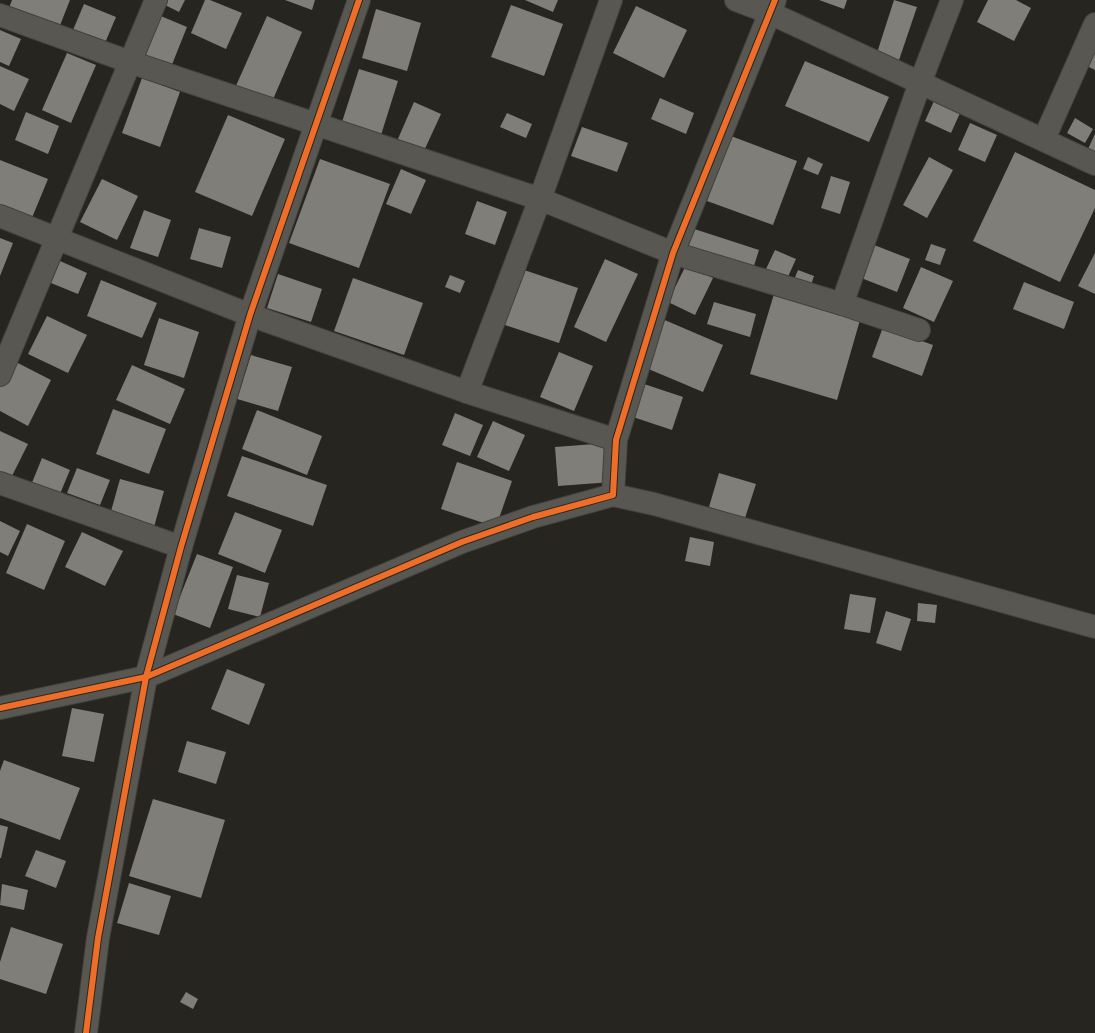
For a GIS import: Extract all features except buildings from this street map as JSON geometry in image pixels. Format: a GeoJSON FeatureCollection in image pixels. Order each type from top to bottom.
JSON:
{"type":"FeatureCollection","features":[{"type":"Feature","properties":{"kind":"street"},"geometry":{"type":"LineString","coordinates":[[0,375],[156,0]]}},
{"type":"Feature","properties":{"kind":"street"},"geometry":{"type":"LineString","coordinates":[[86,1033],[98,938],[146,677],[181,547],[250,315],[359,0]]}},
{"type":"Feature","properties":{"kind":"street"},"geometry":{"type":"LineString","coordinates":[[467,392],[540,199],[611,0]]}},
{"type":"Feature","properties":{"kind":"street"},"geometry":{"type":"LineString","coordinates":[[736,0],[773,6],[920,83],[1044,139],[1095,164]]}},
{"type":"Feature","properties":{"kind":"street"},"geometry":{"type":"LineString","coordinates":[[842,304],[920,83],[952,0]]}},
{"type":"Feature","properties":{"kind":"street"},"geometry":{"type":"LineString","coordinates":[[613,495],[616,440],[673,253],[773,6]]}},
{"type":"Feature","properties":{"kind":"street"},"geometry":{"type":"LineString","coordinates":[[0,15],[130,62],[540,199],[673,253],[842,304],[919,330]]}},
{"type":"Feature","properties":{"kind":"street"},"geometry":{"type":"LineString","coordinates":[[1044,139],[1095,24]]}},
{"type":"Feature","properties":{"kind":"street"},"geometry":{"type":"LineString","coordinates":[[0,216],[250,315],[467,392],[616,440]]}},
{"type":"Feature","properties":{"kind":"street"},"geometry":{"type":"LineString","coordinates":[[0,483],[181,547]]}},
{"type":"Feature","properties":{"kind":"street"},"geometry":{"type":"LineString","coordinates":[[0,708],[146,677],[462,542],[533,517],[613,495],[654,504],[1095,627]]}},
{"type":"Feature","properties":{"kind":"cycle path"},"geometry":{"type":"LineString","coordinates":[[86,1033],[98,938],[146,677],[181,547],[250,315],[359,0]]}},
{"type":"Feature","properties":{"kind":"cycle path"},"geometry":{"type":"LineString","coordinates":[[0,708],[146,677],[462,542],[533,517],[613,495],[616,440],[673,253],[775,0]]}}]}
